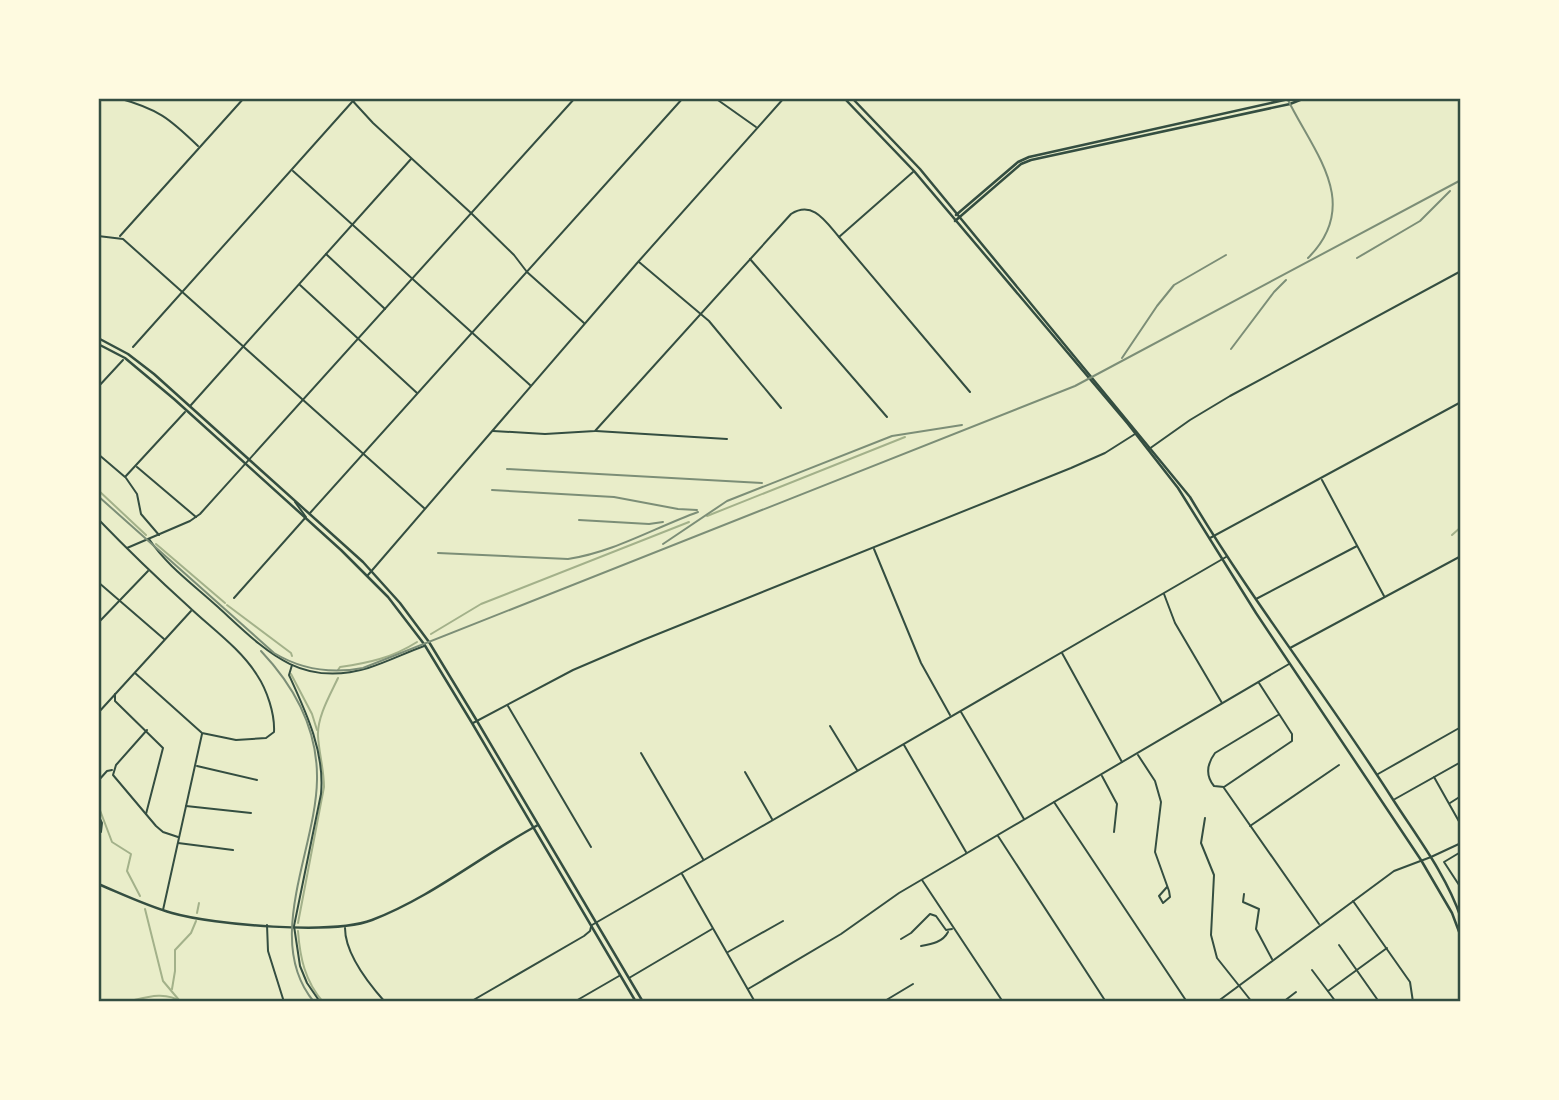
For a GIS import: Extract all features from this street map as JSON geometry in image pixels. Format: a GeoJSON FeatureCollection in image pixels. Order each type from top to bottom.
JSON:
{"type":"FeatureCollection","features":[{"type":"Feature","properties":{"kind":"main road"},"geometry":{"type":"LineString","coordinates":[[98,103],[99,98]]}},
{"type":"Feature","properties":{"kind":"main road"},"geometry":{"type":"LineString","coordinates":[[844,98],[956,218]]}},
{"type":"Feature","properties":{"kind":"main road"},"geometry":{"type":"LineString","coordinates":[[852,98],[895,142],[1150,449],[1186,499],[1290,663],[1421,860],[1452,913],[1461,937]]}},
{"type":"Feature","properties":{"kind":"main road"},"geometry":{"type":"LineString","coordinates":[[956,218],[1018,162],[1029,157],[1293,98]]}},
{"type":"Feature","properties":{"kind":"main road"},"geometry":{"type":"LineString","coordinates":[[956,218],[1021,164],[1031,160],[1290,104],[1305,98]]}},
{"type":"Feature","properties":{"kind":"main road"},"geometry":{"type":"LineString","coordinates":[[98,338],[135,359],[372,571],[424,635],[643,1002]]}},
{"type":"Feature","properties":{"kind":"main road"},"geometry":{"type":"LineString","coordinates":[[98,344],[125,358],[187,410],[368,575],[403,616],[425,646],[472,723],[636,1002]]}},
{"type":"Feature","properties":{"kind":"main road"},"geometry":{"type":"LineString","coordinates":[[1224,558],[1377,774],[1432,858],[1461,918]]}},
{"type":"Feature","properties":{"kind":"main road"},"geometry":{"type":"LineString","coordinates":[[98,884],[163,910],[214,920],[267,925],[345,927],[371,920],[407,904],[538,825]]}},
{"type":"Feature","properties":{"kind":"street"},"geometry":{"type":"LineString","coordinates":[[118,98],[163,115],[199,147]]}},
{"type":"Feature","properties":{"kind":"street"},"geometry":{"type":"LineString","coordinates":[[120,237],[244,98]]}},
{"type":"Feature","properties":{"kind":"street"},"geometry":{"type":"LineString","coordinates":[[350,98],[411,159],[509,249],[527,272],[584,324]]}},
{"type":"Feature","properties":{"kind":"street"},"geometry":{"type":"LineString","coordinates":[[134,347],[352,102],[359,98]]}},
{"type":"Feature","properties":{"kind":"street"},"geometry":{"type":"LineString","coordinates":[[127,548],[196,517],[359,340],[575,98]]}},
{"type":"Feature","properties":{"kind":"street"},"geometry":{"type":"LineString","coordinates":[[309,513],[682,98]]}},
{"type":"Feature","properties":{"kind":"street"},"geometry":{"type":"LineString","coordinates":[[715,98],[757,128]]}},
{"type":"Feature","properties":{"kind":"street"},"geometry":{"type":"LineString","coordinates":[[368,575],[638,261],[784,98]]}},
{"type":"Feature","properties":{"kind":"street"},"geometry":{"type":"LineString","coordinates":[[190,406],[411,159]]}},
{"type":"Feature","properties":{"kind":"street"},"geometry":{"type":"LineString","coordinates":[[292,170],[531,386]]}},
{"type":"Feature","properties":{"kind":"street"},"geometry":{"type":"LineString","coordinates":[[839,237],[914,171]]}},
{"type":"Feature","properties":{"kind":"street"},"geometry":{"type":"LineString","coordinates":[[594,431],[750,258],[792,214],[802,208],[818,214],[839,237],[970,392]]}},
{"type":"Feature","properties":{"kind":"street"},"geometry":{"type":"LineString","coordinates":[[98,236],[120,237],[424,508]]}},
{"type":"Feature","properties":{"kind":"street"},"geometry":{"type":"LineString","coordinates":[[326,254],[386,310]]}},
{"type":"Feature","properties":{"kind":"street"},"geometry":{"type":"LineString","coordinates":[[750,258],[887,417]]}},
{"type":"Feature","properties":{"kind":"street"},"geometry":{"type":"LineString","coordinates":[[638,261],[709,321],[781,408]]}},
{"type":"Feature","properties":{"kind":"street"},"geometry":{"type":"LineString","coordinates":[[1150,449],[1230,396],[1461,271]]}},
{"type":"Feature","properties":{"kind":"street"},"geometry":{"type":"LineString","coordinates":[[299,284],[418,393]]}},
{"type":"Feature","properties":{"kind":"street"},"geometry":{"type":"LineString","coordinates":[[98,387],[125,358]]}},
{"type":"Feature","properties":{"kind":"street"},"geometry":{"type":"LineString","coordinates":[[1211,538],[1461,402]]}},
{"type":"Feature","properties":{"kind":"street"},"geometry":{"type":"LineString","coordinates":[[125,477],[187,410]]}},
{"type":"Feature","properties":{"kind":"street"},"geometry":{"type":"LineString","coordinates":[[493,431],[594,431],[727,439]]}},
{"type":"Feature","properties":{"kind":"street"},"geometry":{"type":"LineString","coordinates":[[472,723],[573,670],[1080,464],[1105,453],[1137,433]]}},
{"type":"Feature","properties":{"kind":"street"},"geometry":{"type":"LineString","coordinates":[[98,454],[125,477],[137,494],[141,514],[159,535]]}},
{"type":"Feature","properties":{"kind":"street"},"geometry":{"type":"LineString","coordinates":[[136,466],[196,517]]}},
{"type":"Feature","properties":{"kind":"street"},"geometry":{"type":"LineString","coordinates":[[1321,480],[1385,597]]}},
{"type":"Feature","properties":{"kind":"street"},"geometry":{"type":"LineString","coordinates":[[234,598],[306,517],[293,499]]}},
{"type":"Feature","properties":{"kind":"street"},"geometry":{"type":"LineString","coordinates":[[98,519],[148,570],[237,652],[258,676],[272,713],[273,734],[266,738],[236,740],[202,733],[135,673]]}},
{"type":"Feature","properties":{"kind":"street"},"geometry":{"type":"LineString","coordinates":[[149,539],[162,557],[252,638],[276,658],[307,671],[346,673],[394,660],[425,646]]}},
{"type":"Feature","properties":{"kind":"street"},"geometry":{"type":"LineString","coordinates":[[1255,600],[1358,545]]}},
{"type":"Feature","properties":{"kind":"street"},"geometry":{"type":"LineString","coordinates":[[874,548],[921,663],[951,716]]}},
{"type":"Feature","properties":{"kind":"street"},"geometry":{"type":"LineString","coordinates":[[1289,649],[1461,556]]}},
{"type":"Feature","properties":{"kind":"street"},"geometry":{"type":"LineString","coordinates":[[470,1002],[584,936],[596,923],[1224,558]]}},
{"type":"Feature","properties":{"kind":"street"},"geometry":{"type":"LineString","coordinates":[[98,623],[148,570]]}},
{"type":"Feature","properties":{"kind":"street"},"geometry":{"type":"LineString","coordinates":[[98,582],[165,639]]}},
{"type":"Feature","properties":{"kind":"street"},"geometry":{"type":"LineString","coordinates":[[1163,593],[1175,623],[1223,704]]}},
{"type":"Feature","properties":{"kind":"street"},"geometry":{"type":"LineString","coordinates":[[98,713],[191,610]]}},
{"type":"Feature","properties":{"kind":"street"},"geometry":{"type":"LineString","coordinates":[[1061,652],[1122,763]]}},
{"type":"Feature","properties":{"kind":"street"},"geometry":{"type":"LineString","coordinates":[[748,989],[841,934],[877,907],[922,879],[1290,663]]}},
{"type":"Feature","properties":{"kind":"street"},"geometry":{"type":"LineString","coordinates":[[292,665],[289,675],[308,717],[318,751],[322,783],[294,926],[300,966],[307,983],[320,1002]]}},
{"type":"Feature","properties":{"kind":"street"},"geometry":{"type":"LineString","coordinates":[[1259,683],[1292,734],[1292,741],[1224,787],[1214,786],[1208,774],[1209,763],[1215,753],[1278,715]]}},
{"type":"Feature","properties":{"kind":"street"},"geometry":{"type":"LineString","coordinates":[[115,694],[115,701],[161,744],[163,750],[146,815]]}},
{"type":"Feature","properties":{"kind":"street"},"geometry":{"type":"LineString","coordinates":[[507,705],[591,847]]}},
{"type":"Feature","properties":{"kind":"street"},"geometry":{"type":"LineString","coordinates":[[961,711],[1024,819]]}},
{"type":"Feature","properties":{"kind":"street"},"geometry":{"type":"LineString","coordinates":[[830,726],[857,771]]}},
{"type":"Feature","properties":{"kind":"street"},"geometry":{"type":"LineString","coordinates":[[1377,774],[1460,728],[1461,734]]}},
{"type":"Feature","properties":{"kind":"street"},"geometry":{"type":"LineString","coordinates":[[98,780],[107,771],[113,770],[147,730]]}},
{"type":"Feature","properties":{"kind":"street"},"geometry":{"type":"LineString","coordinates":[[163,910],[202,733]]}},
{"type":"Feature","properties":{"kind":"street"},"geometry":{"type":"LineString","coordinates":[[904,744],[967,853]]}},
{"type":"Feature","properties":{"kind":"street"},"geometry":{"type":"LineString","coordinates":[[641,753],[704,860]]}},
{"type":"Feature","properties":{"kind":"street"},"geometry":{"type":"LineString","coordinates":[[1138,754],[1154,781],[1161,802],[1155,852],[1167,887]]}},
{"type":"Feature","properties":{"kind":"street"},"geometry":{"type":"LineString","coordinates":[[1393,800],[1461,762]]}},
{"type":"Feature","properties":{"kind":"street"},"geometry":{"type":"LineString","coordinates":[[1250,826],[1339,765]]}},
{"type":"Feature","properties":{"kind":"street"},"geometry":{"type":"LineString","coordinates":[[195,766],[257,780]]}},
{"type":"Feature","properties":{"kind":"street"},"geometry":{"type":"LineString","coordinates":[[113,770],[116,779],[146,815],[163,832],[179,837]]}},
{"type":"Feature","properties":{"kind":"street"},"geometry":{"type":"LineString","coordinates":[[745,772],[773,820]]}},
{"type":"Feature","properties":{"kind":"street"},"geometry":{"type":"LineString","coordinates":[[1101,775],[1117,804],[1114,832]]}},
{"type":"Feature","properties":{"kind":"street"},"geometry":{"type":"LineString","coordinates":[[1433,776],[1461,825]]}},
{"type":"Feature","properties":{"kind":"street"},"geometry":{"type":"LineString","coordinates":[[1224,787],[1319,925]]}},
{"type":"Feature","properties":{"kind":"street"},"geometry":{"type":"LineString","coordinates":[[1448,803],[1461,796]]}},
{"type":"Feature","properties":{"kind":"street"},"geometry":{"type":"LineString","coordinates":[[1054,802],[1187,1002]]}},
{"type":"Feature","properties":{"kind":"street"},"geometry":{"type":"LineString","coordinates":[[186,806],[251,813]]}},
{"type":"Feature","properties":{"kind":"street"},"geometry":{"type":"LineString","coordinates":[[98,816],[102,823],[102,832]]}},
{"type":"Feature","properties":{"kind":"street"},"geometry":{"type":"LineString","coordinates":[[1205,818],[1201,843],[1214,875],[1211,935],[1217,958],[1252,1002]]}},
{"type":"Feature","properties":{"kind":"street"},"geometry":{"type":"LineString","coordinates":[[997,835],[1107,1002]]}},
{"type":"Feature","properties":{"kind":"street"},"geometry":{"type":"LineString","coordinates":[[1217,1002],[1394,871],[1432,858],[1461,842]]}},
{"type":"Feature","properties":{"kind":"street"},"geometry":{"type":"LineString","coordinates":[[178,843],[233,850]]}},
{"type":"Feature","properties":{"kind":"street"},"geometry":{"type":"LineString","coordinates":[[1455,846],[1460,854],[1444,862],[1461,888]]}},
{"type":"Feature","properties":{"kind":"street"},"geometry":{"type":"LineString","coordinates":[[681,873],[755,1002]]}},
{"type":"Feature","properties":{"kind":"street"},"geometry":{"type":"LineString","coordinates":[[922,879],[1003,1002]]}},
{"type":"Feature","properties":{"kind":"street"},"geometry":{"type":"LineString","coordinates":[[1244,894],[1243,902],[1259,909],[1256,929],[1272,960]]}},
{"type":"Feature","properties":{"kind":"street"},"geometry":{"type":"LineString","coordinates":[[1353,900],[1410,982],[1413,1002]]}},
{"type":"Feature","properties":{"kind":"street"},"geometry":{"type":"LineString","coordinates":[[901,939],[930,914],[936,916],[948,931]]}},
{"type":"Feature","properties":{"kind":"street"},"geometry":{"type":"LineString","coordinates":[[727,953],[783,921]]}},
{"type":"Feature","properties":{"kind":"street"},"geometry":{"type":"LineString","coordinates":[[267,925],[268,951],[284,1002]]}},
{"type":"Feature","properties":{"kind":"street"},"geometry":{"type":"LineString","coordinates":[[345,927],[349,944],[365,979],[385,1002]]}},
{"type":"Feature","properties":{"kind":"street"},"geometry":{"type":"LineString","coordinates":[[921,946],[937,942],[953,928]]}},
{"type":"Feature","properties":{"kind":"street"},"geometry":{"type":"LineString","coordinates":[[628,978],[713,929]]}},
{"type":"Feature","properties":{"kind":"street"},"geometry":{"type":"LineString","coordinates":[[1339,945],[1377,999]]}},
{"type":"Feature","properties":{"kind":"street"},"geometry":{"type":"LineString","coordinates":[[1328,991],[1387,948]]}},
{"type":"Feature","properties":{"kind":"street"},"geometry":{"type":"LineString","coordinates":[[1312,970],[1336,1002]]}},
{"type":"Feature","properties":{"kind":"street"},"geometry":{"type":"LineString","coordinates":[[574,1002],[620,976]]}},
{"type":"Feature","properties":{"kind":"street"},"geometry":{"type":"LineString","coordinates":[[883,1002],[913,984]]}},
{"type":"Feature","properties":{"kind":"street"},"geometry":{"type":"LineString","coordinates":[[1283,1002],[1296,992]]}},
{"type":"Feature","properties":{"kind":"waterway"},"geometry":{"type":"LineString","coordinates":[[707,516],[905,437]]}},
{"type":"Feature","properties":{"kind":"waterway"},"geometry":{"type":"LineString","coordinates":[[98,490],[146,535]]}},
{"type":"Feature","properties":{"kind":"waterway"},"geometry":{"type":"LineString","coordinates":[[431,634],[481,604],[689,522]]}},
{"type":"Feature","properties":{"kind":"waterway"},"geometry":{"type":"LineString","coordinates":[[1452,535],[1461,527]]}},
{"type":"Feature","properties":{"kind":"waterway"},"geometry":{"type":"LineString","coordinates":[[156,544],[225,603]]}},
{"type":"Feature","properties":{"kind":"waterway"},"geometry":{"type":"LineString","coordinates":[[227,605],[292,656]]}},
{"type":"Feature","properties":{"kind":"waterway"},"geometry":{"type":"LineString","coordinates":[[338,670],[340,667],[389,656],[417,642]]}},
{"type":"Feature","properties":{"kind":"waterway"},"geometry":{"type":"LineString","coordinates":[[291,674],[312,714],[317,730]]}},
{"type":"Feature","properties":{"kind":"waterway"},"geometry":{"type":"LineString","coordinates":[[298,923],[324,787],[318,729],[338,678]]}},
{"type":"Feature","properties":{"kind":"waterway"},"geometry":{"type":"LineString","coordinates":[[98,805],[112,842],[131,854],[127,871],[140,896]]}},
{"type":"Feature","properties":{"kind":"waterway"},"geometry":{"type":"LineString","coordinates":[[197,913],[199,903]]}},
{"type":"Feature","properties":{"kind":"waterway"},"geometry":{"type":"LineString","coordinates":[[145,909],[163,981],[179,1000]]}},
{"type":"Feature","properties":{"kind":"waterway"},"geometry":{"type":"LineString","coordinates":[[172,989],[175,950],[191,933],[196,921]]}},
{"type":"Feature","properties":{"kind":"waterway"},"geometry":{"type":"LineString","coordinates":[[298,931],[304,969],[323,1002]]}},
{"type":"Feature","properties":{"kind":"waterway"},"geometry":{"type":"LineString","coordinates":[[125,1002],[161,996],[182,1002]]}},
{"type":"Feature","properties":{"kind":"railway"},"geometry":{"type":"LineString","coordinates":[[1287,98],[1320,158],[1332,197],[1332,217],[1324,238],[1308,258]]}},
{"type":"Feature","properties":{"kind":"railway"},"geometry":{"type":"LineString","coordinates":[[98,496],[274,653],[317,669],[340,671],[363,668],[1075,386],[1461,180]]}},
{"type":"Feature","properties":{"kind":"railway"},"geometry":{"type":"LineString","coordinates":[[1357,258],[1420,221],[1450,191]]}},
{"type":"Feature","properties":{"kind":"railway"},"geometry":{"type":"LineString","coordinates":[[1122,358],[1174,285],[1226,255]]}},
{"type":"Feature","properties":{"kind":"railway"},"geometry":{"type":"LineString","coordinates":[[1231,349],[1286,280]]}},
{"type":"Feature","properties":{"kind":"railway"},"geometry":{"type":"LineString","coordinates":[[663,544],[727,501],[892,436],[962,425]]}},
{"type":"Feature","properties":{"kind":"railway"},"geometry":{"type":"LineString","coordinates":[[507,469],[762,483]]}},
{"type":"Feature","properties":{"kind":"railway"},"geometry":{"type":"LineString","coordinates":[[492,490],[614,497],[697,510]]}},
{"type":"Feature","properties":{"kind":"railway"},"geometry":{"type":"LineString","coordinates":[[438,553],[568,559],[602,551],[698,512]]}},
{"type":"Feature","properties":{"kind":"railway"},"geometry":{"type":"LineString","coordinates":[[579,520],[649,524],[663,522]]}},
{"type":"Feature","properties":{"kind":"railway"},"geometry":{"type":"LineString","coordinates":[[261,651],[284,679],[302,710],[316,762],[314,807],[292,923],[293,951],[299,978],[314,1002]]}}]}
